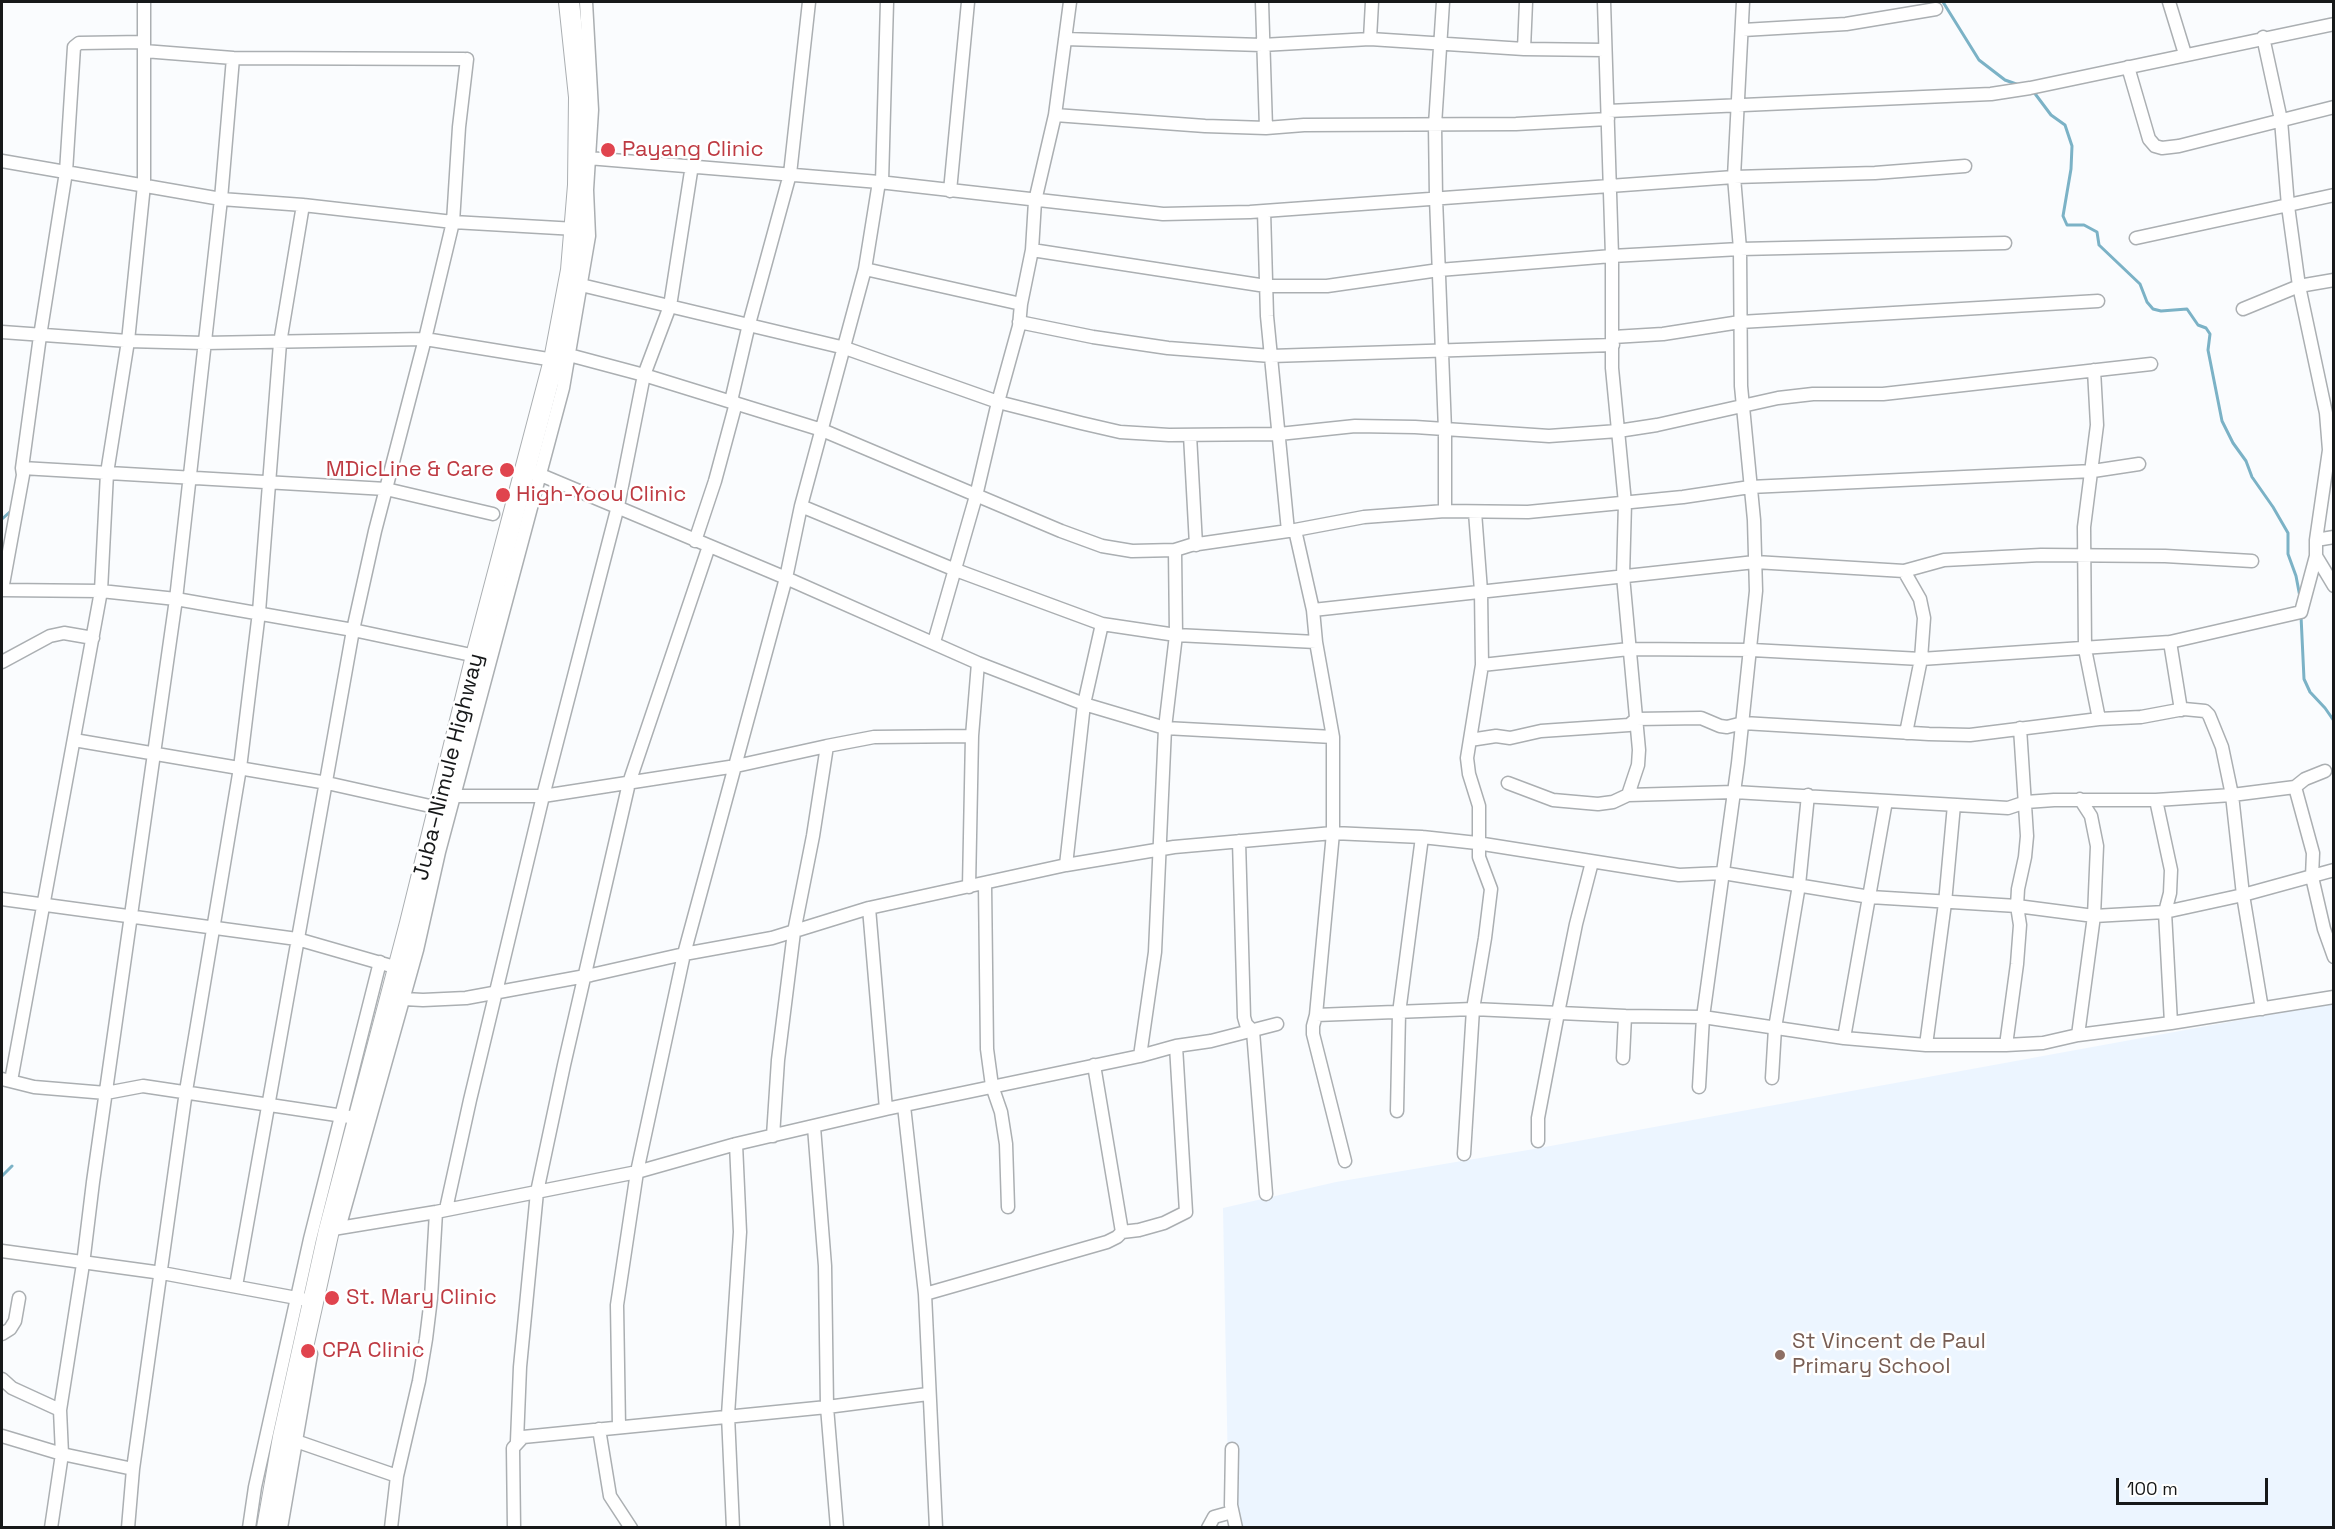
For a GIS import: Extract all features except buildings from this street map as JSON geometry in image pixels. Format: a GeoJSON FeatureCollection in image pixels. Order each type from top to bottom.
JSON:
{"type":"FeatureCollection","features":[{"type":"Feature","properties":{"kind":"main road","name":"Juba–Nimule Highway"},"geometry":{"type":"LineString","coordinates":[[267,1527],[264,1490],[290,1439],[305,1299],[334,1228],[350,1117],[398,997],[389,965],[439,807],[476,656],[534,472],[561,357],[576,229],[579,97],[568,2]]}},
{"type":"Feature","properties":{"kind":"street"},"geometry":{"type":"LineString","coordinates":[[144,2],[144,185],[128,341],[107,473],[101,591],[42,905],[6,1080],[34,1087],[106,1094],[143,1086],[350,1117]]}},
{"type":"Feature","properties":{"kind":"street"},"geometry":{"type":"LineString","coordinates":[[561,357],[581,285],[590,236],[588,158],[592,110],[586,2]]}},
{"type":"Feature","properties":{"kind":"street"},"geometry":{"type":"LineString","coordinates":[[695,541],[715,481],[734,402],[749,324],[790,174],[809,2]]}},
{"type":"Feature","properties":{"kind":"street"},"geometry":{"type":"LineString","coordinates":[[619,1427],[617,1305],[637,1172],[684,954],[786,578],[801,506],[865,268],[880,182],[887,2]]}},
{"type":"Feature","properties":{"kind":"street"},"geometry":{"type":"LineString","coordinates":[[950,190],[968,2]]}},
{"type":"Feature","properties":{"kind":"street"},"geometry":{"type":"LineString","coordinates":[[934,642],[953,569],[976,496],[1020,321],[1021,304],[1032,250],[1035,201],[1055,115],[1070,2]]}},
{"type":"Feature","properties":{"kind":"street"},"geometry":{"type":"LineString","coordinates":[[1262,2],[1266,128]]}},
{"type":"Feature","properties":{"kind":"street"},"geometry":{"type":"LineString","coordinates":[[1370,39],[1372,2]]}},
{"type":"Feature","properties":{"kind":"street"},"geometry":{"type":"LineString","coordinates":[[1443,2],[1435,125],[1445,430],[1445,511]]}},
{"type":"Feature","properties":{"kind":"street"},"geometry":{"type":"LineString","coordinates":[[1524,50],[1526,2]]}},
{"type":"Feature","properties":{"kind":"street"},"geometry":{"type":"LineString","coordinates":[[1604,2],[1612,256],[1612,368],[1625,503],[1623,576],[1638,765],[1628,795]]}},
{"type":"Feature","properties":{"kind":"street"},"geometry":{"type":"LineString","coordinates":[[1699,1087],[1703,1017],[1743,723],[1752,650],[1756,591],[1741,386],[1740,249],[1734,177],[1743,2]]}},
{"type":"Feature","properties":{"kind":"street"},"geometry":{"type":"LineString","coordinates":[[2169,2],[2185,54]]}},
{"type":"Feature","properties":{"kind":"street"},"geometry":{"type":"LineString","coordinates":[[1743,30],[1846,24],[1936,9]]}},
{"type":"Feature","properties":{"kind":"street"},"geometry":{"type":"LineString","coordinates":[[1055,115],[1266,128],[1304,125],[1516,124],[1738,104],[1990,94],[2030,88],[2334,24]]}},
{"type":"Feature","properties":{"kind":"street"},"geometry":{"type":"LineString","coordinates":[[1482,665],[1629,649],[1752,650],[1921,658],[2085,649],[2170,642],[2301,612],[2316,556],[2316,540],[2331,448],[2300,286],[2288,206],[2281,120],[2263,38]]}},
{"type":"Feature","properties":{"kind":"street"},"geometry":{"type":"LineString","coordinates":[[1065,39],[1262,45],[1370,39],[1524,50],[1605,50]]}},
{"type":"Feature","properties":{"kind":"street"},"geometry":{"type":"LineString","coordinates":[[236,1286],[353,630],[453,222],[466,59],[233,58],[144,46],[79,43],[74,47],[66,172],[40,336],[22,468],[23,475],[2,590],[101,591],[176,598],[353,630],[476,656]]}},
{"type":"Feature","properties":{"kind":"street"},"geometry":{"type":"LineString","coordinates":[[51,1527],[62,1454],[60,1410],[83,1264],[176,598],[221,199],[233,58]]}},
{"type":"Feature","properties":{"kind":"street"},"geometry":{"type":"LineString","coordinates":[[2128,67],[2145,129],[2156,146],[2179,146],[2334,108]]}},
{"type":"Feature","properties":{"kind":"street"},"geometry":{"type":"LineString","coordinates":[[588,158],[880,182],[1163,214],[1264,211],[1734,177],[1875,173],[1965,166]]}},
{"type":"Feature","properties":{"kind":"street"},"geometry":{"type":"LineString","coordinates":[[2,161],[221,199],[303,205],[453,222],[576,229]]}},
{"type":"Feature","properties":{"kind":"street"},"geometry":{"type":"LineString","coordinates":[[391,1527],[397,1476],[419,1381],[426,1339],[441,1210],[543,796],[618,506],[644,375],[670,306],[692,165]]}},
{"type":"Feature","properties":{"kind":"street"},"geometry":{"type":"LineString","coordinates":[[2136,238],[2334,195]]}},
{"type":"Feature","properties":{"kind":"street"},"geometry":{"type":"LineString","coordinates":[[128,1527],[133,1469],[186,1091],[240,768],[259,612],[280,343],[303,205]]}},
{"type":"Feature","properties":{"kind":"street"},"geometry":{"type":"LineString","coordinates":[[1264,211],[1266,286],[1279,434],[1292,530],[1313,609],[1316,642],[1333,737],[1333,833],[1313,1034],[1345,1161]]}},
{"type":"Feature","properties":{"kind":"street"},"geometry":{"type":"LineString","coordinates":[[1032,250],[1266,286],[1336,285],[1439,270],[1612,256],[1740,249],[2005,243]]}},
{"type":"Feature","properties":{"kind":"street"},"geometry":{"type":"LineString","coordinates":[[865,268],[1021,304]]}},
{"type":"Feature","properties":{"kind":"street"},"geometry":{"type":"LineString","coordinates":[[2243,309],[2300,286],[2334,280]]}},
{"type":"Feature","properties":{"kind":"street"},"geometry":{"type":"LineString","coordinates":[[581,285],[845,348],[998,402],[1120,432],[1190,435],[1279,434],[1355,426],[1549,436],[1618,431],[1690,419],[1778,398],[1813,394],[1883,394],[2151,364]]}},
{"type":"Feature","properties":{"kind":"street"},"geometry":{"type":"LineString","coordinates":[[1020,321],[1093,337],[1168,348],[1271,356],[1613,341],[1740,322],[2098,301]]}},
{"type":"Feature","properties":{"kind":"street"},"geometry":{"type":"LineString","coordinates":[[2,332],[128,341],[204,343],[425,339],[561,357],[644,375],[822,430],[976,496],[1102,546],[1132,551],[1176,550],[1364,517],[1445,511],[1528,512],[1625,503],[1750,487],[2092,471],[2139,464]]}},
{"type":"Feature","properties":{"kind":"street"},"geometry":{"type":"LineString","coordinates":[[2094,370],[2097,425],[2092,471],[2086,499],[2085,649],[2099,719]]}},
{"type":"Feature","properties":{"kind":"street"},"geometry":{"type":"LineString","coordinates":[[1190,435],[1196,545]]}},
{"type":"Feature","properties":{"kind":"street"},"geometry":{"type":"LineString","coordinates":[[22,468],[386,489],[493,514]]}},
{"type":"Feature","properties":{"kind":"street"},"geometry":{"type":"LineString","coordinates":[[281,1527],[290,1439],[305,1382],[334,1228],[454,796],[534,472],[786,578],[978,663],[1084,704],[1165,728],[1333,737]]}},
{"type":"Feature","properties":{"kind":"street"},"geometry":{"type":"LineString","coordinates":[[801,506],[953,569],[1102,624],[1176,635],[1316,642]]}},
{"type":"Feature","properties":{"kind":"street"},"geometry":{"type":"LineString","coordinates":[[1464,1154],[1473,1009],[1491,889],[1479,861],[1477,843],[1479,806],[1469,774],[1467,758],[1482,665],[1481,591],[1475,512]]}},
{"type":"Feature","properties":{"kind":"street"},"geometry":{"type":"LineString","coordinates":[[2316,540],[2334,537]]}},
{"type":"Feature","properties":{"kind":"street"},"geometry":{"type":"LineString","coordinates":[[518,1441],[520,1367],[537,1192],[629,783],[709,546]]}},
{"type":"Feature","properties":{"kind":"street"},"geometry":{"type":"LineString","coordinates":[[1140,1056],[1155,952],[1165,728],[1176,635],[1176,550]]}},
{"type":"Feature","properties":{"kind":"street"},"geometry":{"type":"LineString","coordinates":[[1313,609],[1755,562],[1904,571],[1944,560],[2084,555],[2252,561]]}},
{"type":"Feature","properties":{"kind":"street"},"geometry":{"type":"LineString","coordinates":[[2316,556],[2334,586]]}},
{"type":"Feature","properties":{"kind":"street"},"geometry":{"type":"LineString","coordinates":[[1904,571],[1920,599],[1923,610],[1921,658],[1906,733]]}},
{"type":"Feature","properties":{"kind":"street"},"geometry":{"type":"LineString","coordinates":[[1066,865],[1084,704],[1102,624]]}},
{"type":"Feature","properties":{"kind":"street"},"geometry":{"type":"LineString","coordinates":[[2,662],[50,636],[64,633],[93,639]]}},
{"type":"Feature","properties":{"kind":"street"},"geometry":{"type":"LineString","coordinates":[[2170,642],[2181,710]]}},
{"type":"Feature","properties":{"kind":"street"},"geometry":{"type":"LineString","coordinates":[[969,887],[972,736],[978,663]]}},
{"type":"Feature","properties":{"kind":"street"},"geometry":{"type":"LineString","coordinates":[[1470,740],[1496,736],[1510,738],[1541,730],[1629,725],[1636,719],[1701,718],[1727,727],[1743,723],[1971,735],[2099,719],[2141,717],[2181,710],[2205,711],[2209,715],[2222,747],[2232,795],[2243,895],[2262,1009]]}},
{"type":"Feature","properties":{"kind":"street"},"geometry":{"type":"LineString","coordinates":[[2006,1045],[2020,925],[2017,906],[2018,889],[2027,836],[2020,728]]}},
{"type":"Feature","properties":{"kind":"street"},"geometry":{"type":"LineString","coordinates":[[454,796],[543,796],[736,766],[874,737],[972,736]]}},
{"type":"Feature","properties":{"kind":"street"},"geometry":{"type":"LineString","coordinates":[[74,740],[327,783],[439,807]]}},
{"type":"Feature","properties":{"kind":"street"},"geometry":{"type":"LineString","coordinates":[[773,1136],[778,1060],[794,932],[813,836],[827,746]]}},
{"type":"Feature","properties":{"kind":"street"},"geometry":{"type":"LineString","coordinates":[[1508,783],[1541,797],[1598,804],[1613,802],[1628,795],[1734,792],[2008,808],[2026,802],[2080,799],[2156,800],[2232,795],[2295,787],[2305,779],[2325,771]]}},
{"type":"Feature","properties":{"kind":"street"},"geometry":{"type":"LineString","coordinates":[[2295,787],[2313,853],[2312,877],[2324,929],[2334,957]]}},
{"type":"Feature","properties":{"kind":"street"},"geometry":{"type":"LineString","coordinates":[[1772,1078],[1775,1028],[1799,885],[1808,795]]}},
{"type":"Feature","properties":{"kind":"street"},"geometry":{"type":"LineString","coordinates":[[2078,1035],[2094,916],[2097,846],[2091,816],[2080,799]]}},
{"type":"Feature","properties":{"kind":"street"},"geometry":{"type":"LineString","coordinates":[[2156,800],[2171,870],[2170,893],[2165,912],[2171,1023]]}},
{"type":"Feature","properties":{"kind":"street"},"geometry":{"type":"LineString","coordinates":[[1844,1038],[1886,801]]}},
{"type":"Feature","properties":{"kind":"street"},"geometry":{"type":"LineString","coordinates":[[1926,1045],[1946,903],[1953,805]]}},
{"type":"Feature","properties":{"kind":"street"},"geometry":{"type":"LineString","coordinates":[[398,997],[452,999],[584,976],[794,932],[869,908],[1066,865],[1159,849],[1333,833],[1422,837],[1477,843],[1679,875],[1723,873],[1870,897],[2017,906],[2094,916],[2165,912],[2243,895],[2334,870]]}},
{"type":"Feature","properties":{"kind":"street"},"geometry":{"type":"LineString","coordinates":[[1397,1111],[1399,1013],[1422,837]]}},
{"type":"Feature","properties":{"kind":"street"},"geometry":{"type":"LineString","coordinates":[[1239,841],[1244,1017],[1252,1031],[1266,1194]]}},
{"type":"Feature","properties":{"kind":"street"},"geometry":{"type":"LineString","coordinates":[[1538,1142],[1538,1118],[1558,1013],[1576,924],[1592,862]]}},
{"type":"Feature","properties":{"kind":"street"},"geometry":{"type":"LineString","coordinates":[[985,884],[987,1049],[992,1086],[1001,1112],[1006,1144],[1008,1207]]}},
{"type":"Feature","properties":{"kind":"street"},"geometry":{"type":"LineString","coordinates":[[2,899],[297,939],[389,965],[350,1117],[323,1187],[305,1299],[264,1490],[249,1527]]}},
{"type":"Feature","properties":{"kind":"street"},"geometry":{"type":"LineString","coordinates":[[869,908],[886,1109]]}},
{"type":"Feature","properties":{"kind":"street"},"geometry":{"type":"LineString","coordinates":[[1316,1015],[1473,1009],[1703,1017],[1844,1038],[1926,1045],[2006,1045],[2043,1043],[2078,1035],[2334,997]]}},
{"type":"Feature","properties":{"kind":"street"},"geometry":{"type":"LineString","coordinates":[[1623,1058],[1625,1016]]}},
{"type":"Feature","properties":{"kind":"street"},"geometry":{"type":"LineString","coordinates":[[334,1228],[637,1172],[736,1144],[886,1109],[1140,1056],[1176,1046],[1252,1031],[1277,1023]]}},
{"type":"Feature","properties":{"kind":"street"},"geometry":{"type":"LineString","coordinates":[[925,1294],[1107,1242],[1122,1232],[1164,1223],[1186,1212],[1176,1046]]}},
{"type":"Feature","properties":{"kind":"street"},"geometry":{"type":"LineString","coordinates":[[1094,1065],[1122,1232]]}},
{"type":"Feature","properties":{"kind":"street"},"geometry":{"type":"LineString","coordinates":[[904,1106],[925,1294],[936,1527]]}},
{"type":"Feature","properties":{"kind":"street"},"geometry":{"type":"LineString","coordinates":[[814,1127],[825,1266],[827,1407],[837,1527]]}},
{"type":"Feature","properties":{"kind":"street"},"geometry":{"type":"LineString","coordinates":[[733,1527],[728,1415],[740,1232],[736,1144]]}},
{"type":"Feature","properties":{"kind":"street"},"geometry":{"type":"LineString","coordinates":[[2,1251],[83,1264],[162,1273],[305,1299]]}},
{"type":"Feature","properties":{"kind":"street"},"geometry":{"type":"LineString","coordinates":[[2,1334],[10,1329],[15,1321],[19,1298]]}},
{"type":"Feature","properties":{"kind":"street"},"geometry":{"type":"LineString","coordinates":[[2,1378],[12,1388],[60,1410]]}},
{"type":"Feature","properties":{"kind":"street"},"geometry":{"type":"LineString","coordinates":[[514,1527],[513,1448],[523,1437],[544,1433],[827,1407],[928,1394]]}},
{"type":"Feature","properties":{"kind":"street"},"geometry":{"type":"LineString","coordinates":[[599,1429],[610,1496],[631,1527]]}},
{"type":"Feature","properties":{"kind":"street"},"geometry":{"type":"LineString","coordinates":[[2,1436],[62,1454],[133,1469]]}},
{"type":"Feature","properties":{"kind":"street"},"geometry":{"type":"LineString","coordinates":[[290,1439],[397,1476]]}},
{"type":"Feature","properties":{"kind":"street"},"geometry":{"type":"LineString","coordinates":[[1232,1449],[1232,1512],[1237,1526]]}},
{"type":"Feature","properties":{"kind":"street"},"geometry":{"type":"LineString","coordinates":[[1208,1527],[1214,1517],[1232,1512]]}},
{"type":"Feature","properties":{"kind":"shaded area","name":"St Vincent de Paul Primary School"},"geometry":{"type":"Polygon","coordinates":[[[2333,1003],[2333,1527],[1229,1527],[1223,1208],[1336,1182],[1534,1149],[2333,1003]]]}},
{"type":"Feature","properties":{"kind":"waterway"},"geometry":{"type":"LineString","coordinates":[[1943,2],[1979,60],[2005,80],[2019,85]]}},
{"type":"Feature","properties":{"kind":"waterway"},"geometry":{"type":"LineString","coordinates":[[2033,91],[2051,115],[2065,125],[2072,146],[2071,169],[2063,216],[2067,225],[2084,225],[2097,232],[2099,245],[2140,284],[2147,302],[2153,309],[2161,311],[2187,309],[2198,325],[2206,328],[2210,334],[2208,350],[2222,421],[2233,443],[2246,461],[2252,477],[2288,533],[2288,554],[2300,597]]}},
{"type":"Feature","properties":{"kind":"waterway"},"geometry":{"type":"LineString","coordinates":[[2,519],[12,510]]}},
{"type":"Feature","properties":{"kind":"waterway"},"geometry":{"type":"LineString","coordinates":[[2301,616],[2304,679],[2310,692],[2334,721]]}},
{"type":"Feature","properties":{"kind":"waterway"},"geometry":{"type":"LineString","coordinates":[[2,1176],[12,1166]]}},
{"type":"Feature","properties":{"kind":"place","name":"Payang Clinic"},"geometry":{"type":"Point","coordinates":[608,150]}},
{"type":"Feature","properties":{"kind":"place","name":"MDicLine & Care"},"geometry":{"type":"Point","coordinates":[507,470]}},
{"type":"Feature","properties":{"kind":"place","name":"High-Yoou Clinic"},"geometry":{"type":"Point","coordinates":[503,495]}},
{"type":"Feature","properties":{"kind":"place","name":"St. Mary Clinic"},"geometry":{"type":"Point","coordinates":[332,1298]}},
{"type":"Feature","properties":{"kind":"place","name":"CPA Clinic"},"geometry":{"type":"Point","coordinates":[308,1351]}},
{"type":"Feature","properties":{"kind":"place","name":"St Vincent de Paul Primary School"},"geometry":{"type":"Point","coordinates":[1780,1355]}}]}
